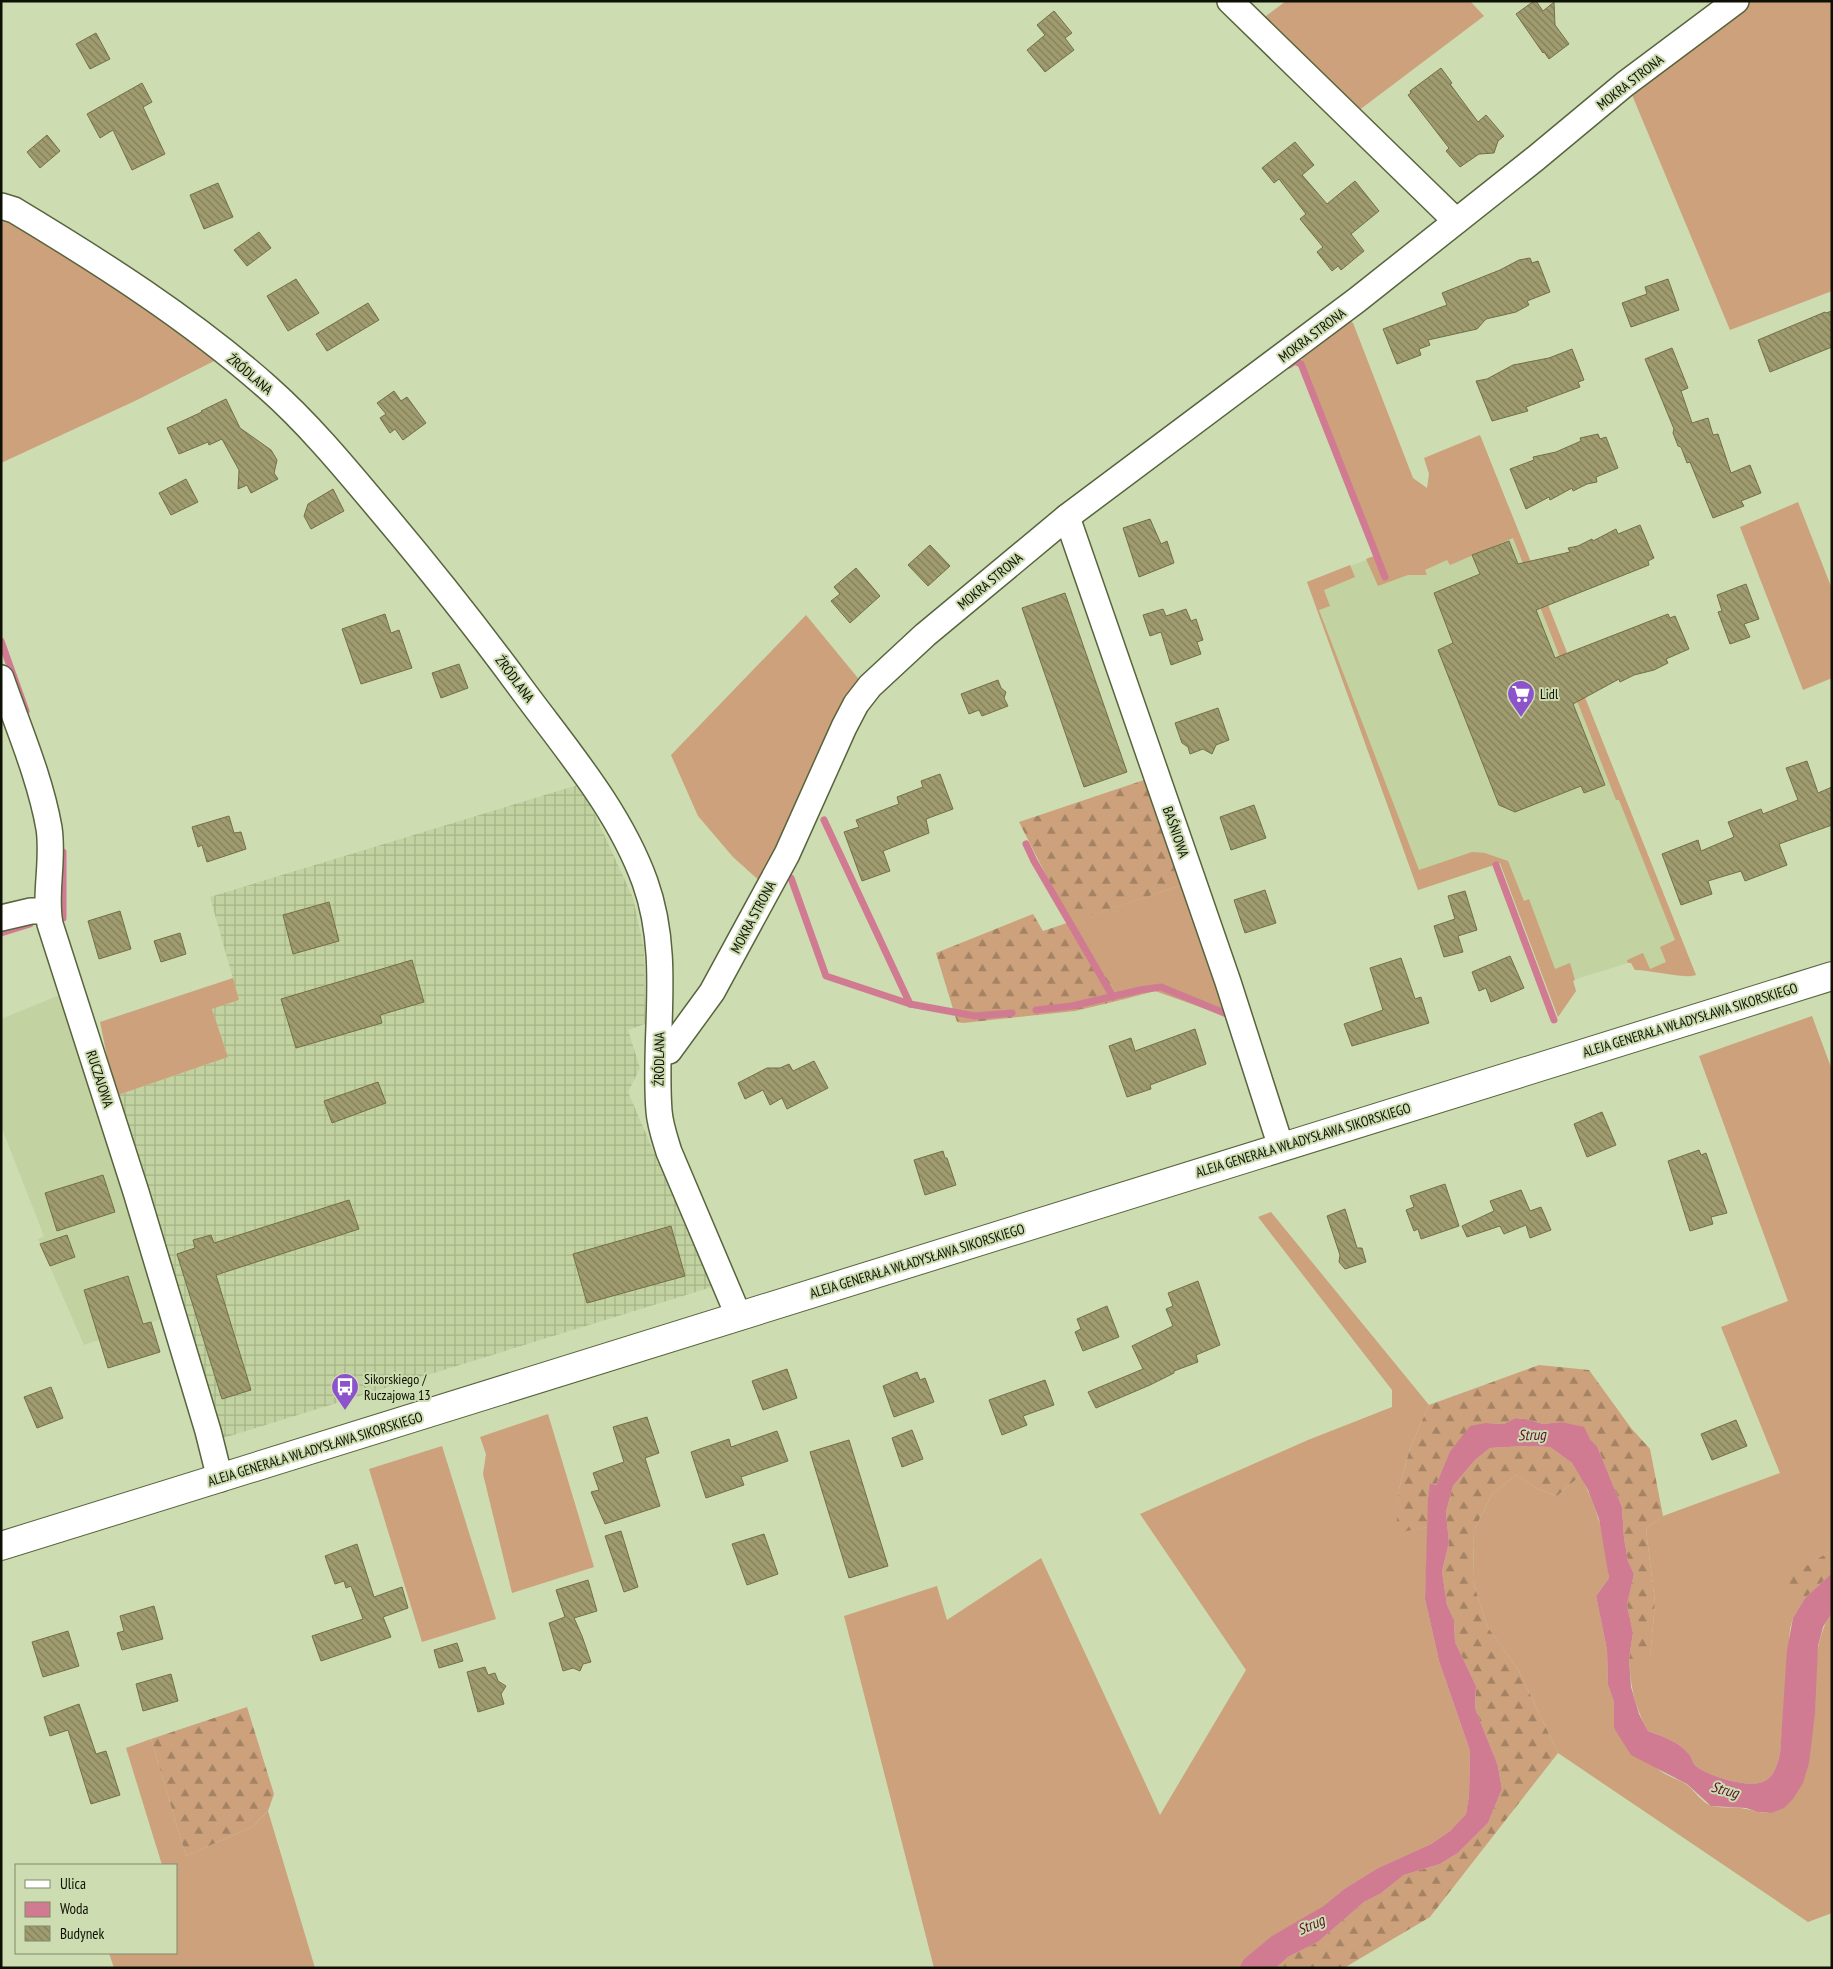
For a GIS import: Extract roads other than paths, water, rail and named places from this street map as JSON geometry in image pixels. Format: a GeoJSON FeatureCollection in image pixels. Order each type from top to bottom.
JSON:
{"type":"FeatureCollection","features":[{"type":"Feature","properties":{"kind":"main road","name":"ALEJA GENERAŁA WŁADYSŁAWA SIKORSKIEGO"},"geometry":{"type":"LineString","coordinates":[[1,1546],[1832,976]]}},
{"type":"Feature","properties":{"kind":"street"},"geometry":{"type":"LineString","coordinates":[[1230,1],[1456,221]]}},
{"type":"Feature","properties":{"kind":"street","name":"MOKRA STRONA"},"geometry":{"type":"LineString","coordinates":[[659,1052],[669,1051],[712,992],[787,854],[844,727],[856,704],[870,686],[925,635],[1067,517],[1342,312],[1536,158],[1625,84],[1736,1]]}},
{"type":"Feature","properties":{"kind":"street","name":"ŹRÓDLANA"},"geometry":{"type":"LineString","coordinates":[[5,206],[134,285],[230,356],[269,388],[314,433],[365,492],[488,643],[591,783],[620,829],[644,880],[654,915],[660,953],[659,1113],[662,1130],[669,1152],[739,1317]]}},
{"type":"Feature","properties":{"kind":"street","name":"BAŚNIOWA"},"geometry":{"type":"LineString","coordinates":[[1067,517],[1224,973],[1281,1147]]}},
{"type":"Feature","properties":{"kind":"street","name":"RUCZAJOWA"},"geometry":{"type":"LineString","coordinates":[[1,678],[41,793],[49,829],[51,857],[47,911],[50,924],[136,1192],[208,1431],[220,1479]]}},
{"type":"Feature","properties":{"kind":"street"},"geometry":{"type":"LineString","coordinates":[[1,918],[31,910],[47,911]]}},
{"type":"Feature","properties":{"kind":"water","name":"Strug"},"geometry":{"type":"Polygon","coordinates":[[[1515,1418],[1543,1424],[1561,1422],[1584,1427],[1590,1439],[1597,1446],[1622,1507],[1628,1561],[1634,1574],[1627,1605],[1633,1633],[1629,1659],[1631,1687],[1639,1714],[1648,1731],[1679,1745],[1689,1754],[1696,1766],[1709,1774],[1738,1782],[1755,1783],[1766,1780],[1772,1774],[1780,1754],[1787,1650],[1793,1618],[1805,1598],[1832,1573],[1832,1613],[1823,1627],[1818,1646],[1815,1713],[1809,1763],[1803,1783],[1793,1799],[1784,1808],[1771,1813],[1758,1812],[1746,1808],[1711,1806],[1687,1784],[1631,1755],[1614,1728],[1614,1702],[1608,1685],[1607,1650],[1596,1596],[1609,1578],[1599,1519],[1588,1490],[1572,1463],[1550,1447],[1490,1448],[1475,1460],[1453,1486],[1446,1512],[1449,1543],[1442,1571],[1447,1605],[1454,1620],[1455,1642],[1476,1686],[1475,1708],[1498,1766],[1502,1789],[1488,1823],[1458,1853],[1440,1864],[1404,1875],[1380,1894],[1364,1902],[1318,1942],[1288,1957],[1276,1968],[1239,1968],[1243,1960],[1272,1936],[1322,1907],[1344,1889],[1378,1868],[1431,1844],[1450,1831],[1466,1814],[1469,1795],[1470,1751],[1439,1661],[1425,1599],[1428,1498],[1430,1483],[1436,1485],[1449,1453],[1470,1426],[1486,1423],[1504,1424],[1515,1418]]]}},
{"type":"Feature","properties":{"kind":"waterway"},"geometry":{"type":"LineString","coordinates":[[1289,365],[1295,361],[1301,364],[1385,577]]}},
{"type":"Feature","properties":{"kind":"waterway"},"geometry":{"type":"LineString","coordinates":[[1,641],[26,711]]}},
{"type":"Feature","properties":{"kind":"waterway"},"geometry":{"type":"LineString","coordinates":[[824,820],[910,1004]]}},
{"type":"Feature","properties":{"kind":"waterway"},"geometry":{"type":"LineString","coordinates":[[1026,844],[1113,997]]}},
{"type":"Feature","properties":{"kind":"waterway"},"geometry":{"type":"LineString","coordinates":[[63,852],[63,918]]}},
{"type":"Feature","properties":{"kind":"waterway"},"geometry":{"type":"LineString","coordinates":[[1496,865],[1554,1020]]}},
{"type":"Feature","properties":{"kind":"waterway"},"geometry":{"type":"LineString","coordinates":[[791,878],[826,976],[910,1004],[975,1016],[1012,1013]]}},
{"type":"Feature","properties":{"kind":"waterway"},"geometry":{"type":"LineString","coordinates":[[1,933],[30,924]]}},
{"type":"Feature","properties":{"kind":"waterway"},"geometry":{"type":"LineString","coordinates":[[1036,1010],[1072,1006],[1161,987],[1229,1015],[1230,1019]]}},
{"type":"Feature","properties":{"kind":"place","name":"Lidl"},"geometry":{"type":"Point","coordinates":[1521,718]}},
{"type":"Feature","properties":{"kind":"place","name":"Sikorskiego / Ruczajowa 13"},"geometry":{"type":"Point","coordinates":[345,1411]}}]}
